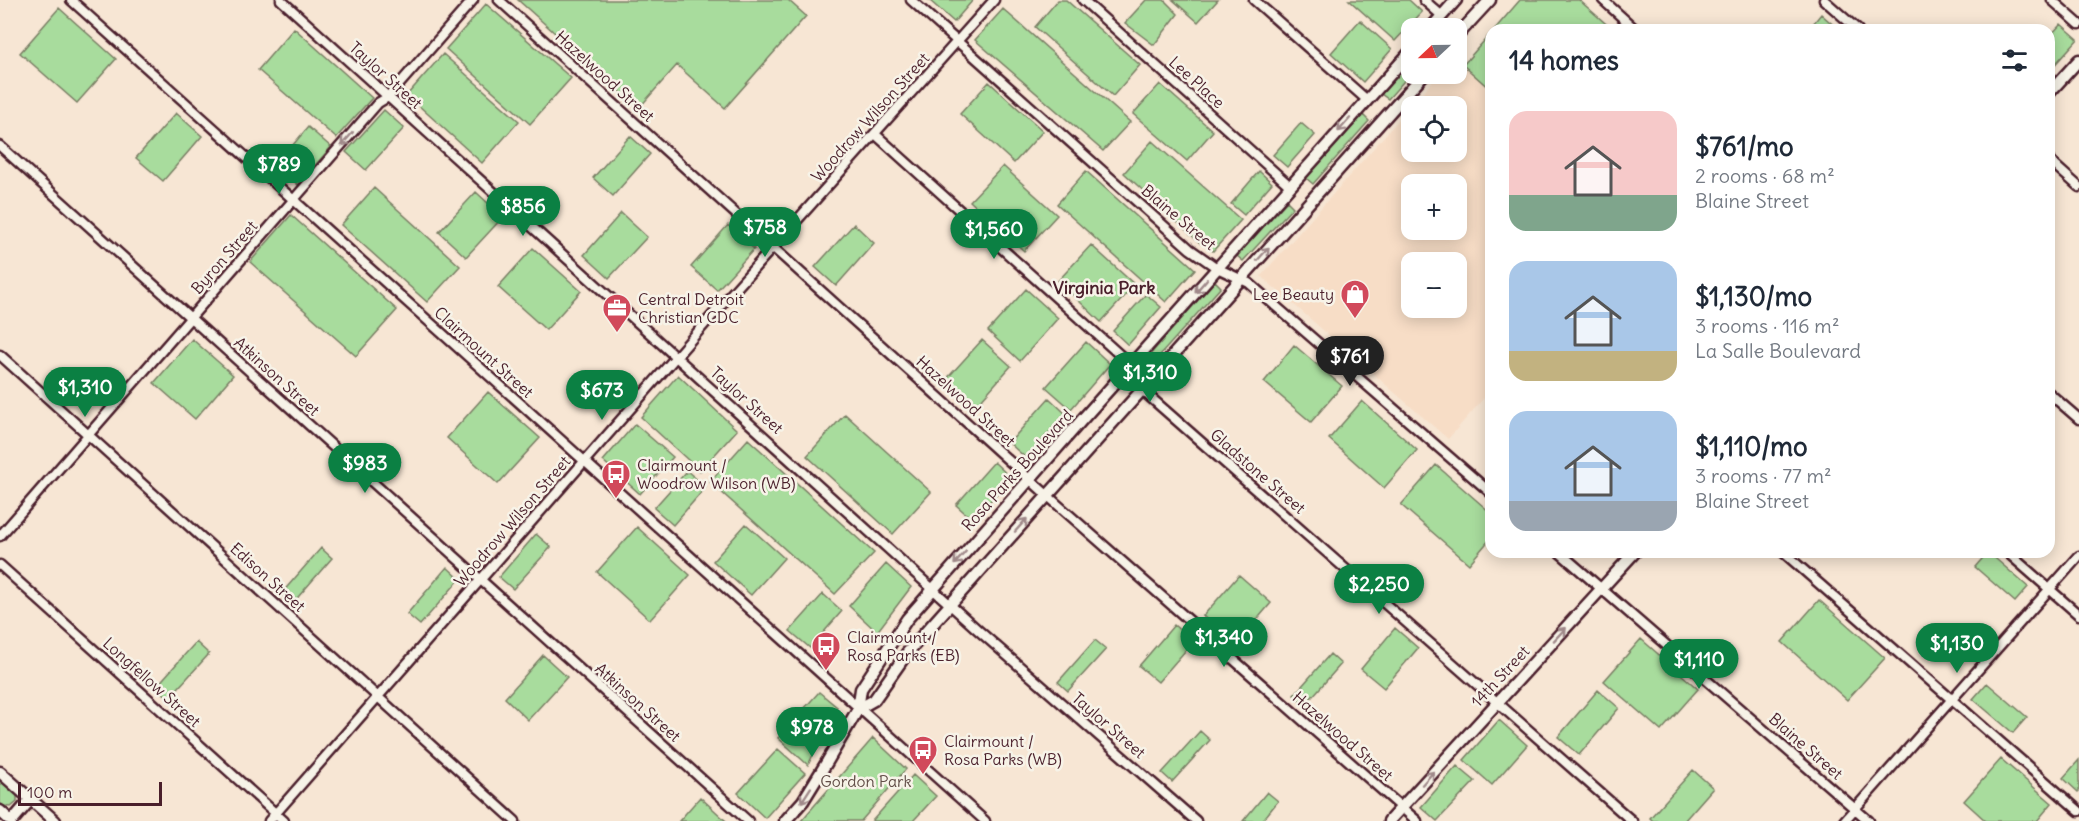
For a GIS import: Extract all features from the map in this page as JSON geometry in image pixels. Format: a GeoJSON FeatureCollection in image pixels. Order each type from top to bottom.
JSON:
{"type":"FeatureCollection","features":[{"type":"Feature","properties":{"kind":"street","name":"Clairmount Street"},"geometry":{"type":"LineString","coordinates":[[71,0],[985,821]]}},
{"type":"Feature","properties":{"kind":"street","name":"Taylor Street"},"geometry":{"type":"LineString","coordinates":[[281,0],[932,588],[1196,821]]}},
{"type":"Feature","properties":{"kind":"street","name":"Byron Street"},"geometry":{"type":"LineString","coordinates":[[0,536],[381,100],[388,97],[473,0]]}},
{"type":"Feature","properties":{"kind":"street","name":"Hazelwood Street"},"geometry":{"type":"LineString","coordinates":[[499,0],[1048,496],[1417,821]]}},
{"type":"Feature","properties":{"kind":"street","name":"Blaine Street"},"geometry":{"type":"LineString","coordinates":[[911,0],[1190,249],[1217,268],[1249,283],[1485,488]]}},
{"type":"Feature","properties":{"kind":"street","name":"Woodrow Wilson Street"},"geometry":{"type":"LineString","coordinates":[[269,821],[994,0]]}},
{"type":"Feature","properties":{"kind":"street","name":"Lee Place"},"geometry":{"type":"LineString","coordinates":[[1083,0],[1290,186]]}},
{"type":"Feature","properties":{"kind":"street"},"geometry":{"type":"LineString","coordinates":[[1254,0],[1366,100]]}},
{"type":"Feature","properties":{"kind":"street"},"geometry":{"type":"LineString","coordinates":[[1424,0],[1442,16],[1456,0]]}},
{"type":"Feature","properties":{"kind":"street"},"geometry":{"type":"LineString","coordinates":[[1467,25],[1490,0]]}},
{"type":"Feature","properties":{"kind":"street"},"geometry":{"type":"LineString","coordinates":[[1603,0],[1629,24]]}},
{"type":"Feature","properties":{"kind":"street"},"geometry":{"type":"LineString","coordinates":[[1824,0],[1850,24]]}},
{"type":"Feature","properties":{"kind":"street"},"geometry":{"type":"LineString","coordinates":[[2052,0],[2079,24]]}},
{"type":"Feature","properties":{"kind":"street"},"geometry":{"type":"LineString","coordinates":[[2055,86],[2079,60]]}},
{"type":"Feature","properties":{"kind":"street","name":"Rosa Parks Boulevard"},"geometry":{"type":"LineString","coordinates":[[785,821],[803,801],[858,709],[861,689],[907,619],[932,588],[1401,62]]}},
{"type":"Feature","properties":{"kind":"street","name":"Rosa Parks Boulevard"},"geometry":{"type":"LineString","coordinates":[[858,709],[874,700],[907,653],[950,604],[1415,84]]}},
{"type":"Feature","properties":{"kind":"street","name":"Gladstone Street"},"geometry":{"type":"LineString","coordinates":[[875,134],[1131,365],[1142,390],[1632,821]]}},
{"type":"Feature","properties":{"kind":"street","name":"Atkinson Street"},"geometry":{"type":"LineString","coordinates":[[0,146],[748,821]]}},
{"type":"Feature","properties":{"kind":"street"},"geometry":{"type":"LineString","coordinates":[[2055,165],[2079,187]]}},
{"type":"Feature","properties":{"kind":"street","name":"Edison Street"},"geometry":{"type":"LineString","coordinates":[[0,355],[515,821]]}},
{"type":"Feature","properties":{"kind":"street"},"geometry":{"type":"LineString","coordinates":[[2055,398],[2079,419]]}},
{"type":"Feature","properties":{"kind":"street"},"geometry":{"type":"LineString","coordinates":[[1844,821],[2079,556]]}},
{"type":"Feature","properties":{"kind":"street","name":"Blaine Street"},"geometry":{"type":"LineString","coordinates":[[1567,558],[1869,821]]}},
{"type":"Feature","properties":{"kind":"street","name":"14th Street"},"geometry":{"type":"LineString","coordinates":[[1389,821],[1629,558]]}},
{"type":"Feature","properties":{"kind":"street"},"geometry":{"type":"LineString","coordinates":[[1790,558],[2079,811]]}},
{"type":"Feature","properties":{"kind":"street"},"geometry":{"type":"LineString","coordinates":[[2014,558],[2079,615]]}},
{"type":"Feature","properties":{"kind":"street","name":"Longfellow Street"},"geometry":{"type":"LineString","coordinates":[[0,565],[284,821]]}},
{"type":"Feature","properties":{"kind":"street"},"geometry":{"type":"LineString","coordinates":[[0,772],[55,821]]}},
{"type":"Feature","properties":{"kind":"street"},"geometry":{"type":"LineString","coordinates":[[0,811],[11,821],[31,799]]}},
{"type":"Feature","properties":{"kind":"shaded area"},"geometry":{"type":"Polygon","coordinates":[[[1467,68],[1485,84],[1485,397],[1448,439],[1261,276],[1401,117],[1401,162],[1467,162],[1467,96],[1420,96],[1430,84],[1467,84],[1467,68]]]}},
{"type":"Feature","properties":{"kind":"green space"},"geometry":{"type":"Polygon","coordinates":[[[518,0],[788,0],[806,16],[725,108],[677,65],[639,108],[518,0]]]}},
{"type":"Feature","properties":{"kind":"green space"},"geometry":{"type":"Polygon","coordinates":[[[929,0],[973,0],[954,22],[929,0]]]}},
{"type":"Feature","properties":{"kind":"green space"},"geometry":{"type":"Polygon","coordinates":[[[1058,0],[1066,0],[1140,65],[1113,96],[1035,27],[1058,0]]]}},
{"type":"Feature","properties":{"kind":"green space"},"geometry":{"type":"Polygon","coordinates":[[[1146,0],[1164,0],[1178,14],[1154,45],[1125,23],[1146,0]]]}},
{"type":"Feature","properties":{"kind":"green space"},"geometry":{"type":"Polygon","coordinates":[[[1173,0],[1218,0],[1198,22],[1173,0]]]}},
{"type":"Feature","properties":{"kind":"green space"},"geometry":{"type":"Polygon","coordinates":[[[1349,0],[1409,0],[1422,12],[1416,18],[1401,18],[1401,35],[1395,41],[1349,0]]]}},
{"type":"Feature","properties":{"kind":"green space"},"geometry":{"type":"Polygon","coordinates":[[[1520,0],[1579,0],[1606,24],[1499,24],[1520,0]]]}},
{"type":"Feature","properties":{"kind":"green space"},"geometry":{"type":"Polygon","coordinates":[[[486,4],[571,78],[530,124],[446,49],[486,4]]]}},
{"type":"Feature","properties":{"kind":"green space"},"geometry":{"type":"Polygon","coordinates":[[[59,8],[116,59],[77,103],[20,53],[59,8]]]}},
{"type":"Feature","properties":{"kind":"green space"},"geometry":{"type":"Polygon","coordinates":[[[1003,9],[1130,122],[1103,151],[975,40],[1003,9]]]}},
{"type":"Feature","properties":{"kind":"green space"},"geometry":{"type":"Polygon","coordinates":[[[1821,14],[1832,24],[1813,24],[1821,14]]]}},
{"type":"Feature","properties":{"kind":"green space"},"geometry":{"type":"Polygon","coordinates":[[[1360,20],[1392,49],[1363,82],[1331,53],[1360,20]]]}},
{"type":"Feature","properties":{"kind":"green space"},"geometry":{"type":"Polygon","coordinates":[[[2061,24],[2078,39],[2055,64],[2055,30],[2061,24]]]}},
{"type":"Feature","properties":{"kind":"green space"},"geometry":{"type":"Polygon","coordinates":[[[294,28],[372,98],[336,138],[258,70],[294,28]]]}},
{"type":"Feature","properties":{"kind":"green space"},"geometry":{"type":"Polygon","coordinates":[[[1485,40],[1485,85],[1467,69],[1467,60],[1485,40]]]}},
{"type":"Feature","properties":{"kind":"green space"},"geometry":{"type":"Polygon","coordinates":[[[443,54],[519,121],[482,163],[407,95],[443,54]]]}},
{"type":"Feature","properties":{"kind":"green space"},"geometry":{"type":"Polygon","coordinates":[[[1401,71],[1401,84],[1388,99],[1381,94],[1401,71]]]}},
{"type":"Feature","properties":{"kind":"green space"},"geometry":{"type":"Polygon","coordinates":[[[989,82],[1043,131],[1014,163],[960,114],[989,82]]]}},
{"type":"Feature","properties":{"kind":"green space"},"geometry":{"type":"Polygon","coordinates":[[[1160,84],[1213,131],[1187,161],[1133,114],[1160,84]]]}},
{"type":"Feature","properties":{"kind":"green space"},"geometry":{"type":"Polygon","coordinates":[[[384,110],[404,128],[366,170],[346,152],[384,110]]]}},
{"type":"Feature","properties":{"kind":"green space"},"geometry":{"type":"Polygon","coordinates":[[[176,113],[202,136],[163,181],[136,158],[176,113]]]}},
{"type":"Feature","properties":{"kind":"green space"},"geometry":{"type":"Polygon","coordinates":[[[1363,115],[1369,121],[1313,184],[1306,178],[1363,115]]]}},
{"type":"Feature","properties":{"kind":"green space"},"geometry":{"type":"Polygon","coordinates":[[[1301,123],[1315,135],[1287,167],[1273,155],[1301,123]]]}},
{"type":"Feature","properties":{"kind":"green space"},"geometry":{"type":"Polygon","coordinates":[[[308,127],[331,147],[298,185],[276,165],[308,127]]]}},
{"type":"Feature","properties":{"kind":"green space"},"geometry":{"type":"Polygon","coordinates":[[[630,136],[650,154],[613,196],[593,178],[630,136]]]}},
{"type":"Feature","properties":{"kind":"green space"},"geometry":{"type":"Polygon","coordinates":[[[1152,141],[1241,220],[1213,251],[1200,243],[1124,173],[1152,141]]]}},
{"type":"Feature","properties":{"kind":"green space"},"geometry":{"type":"Polygon","coordinates":[[[1003,166],[1057,215],[1024,251],[970,201],[1003,166]]]}},
{"type":"Feature","properties":{"kind":"green space"},"geometry":{"type":"Polygon","coordinates":[[[1086,171],[1195,269],[1166,302],[1057,204],[1086,171]]]}},
{"type":"Feature","properties":{"kind":"green space"},"geometry":{"type":"Polygon","coordinates":[[[1259,171],[1272,183],[1244,215],[1231,204],[1259,171]]]}},
{"type":"Feature","properties":{"kind":"green space"},"geometry":{"type":"Polygon","coordinates":[[[374,188],[460,266],[427,302],[341,225],[374,188]]]}},
{"type":"Feature","properties":{"kind":"green space"},"geometry":{"type":"Polygon","coordinates":[[[476,192],[503,217],[466,257],[439,232],[476,192]]]}},
{"type":"Feature","properties":{"kind":"green space"},"geometry":{"type":"Polygon","coordinates":[[[1287,201],[1293,207],[1243,261],[1237,256],[1287,201]]]}},
{"type":"Feature","properties":{"kind":"green space"},"geometry":{"type":"Polygon","coordinates":[[[621,213],[647,237],[609,278],[584,255],[621,213]]]}},
{"type":"Feature","properties":{"kind":"green space"},"geometry":{"type":"Polygon","coordinates":[[[291,215],[397,310],[356,356],[250,262],[291,215]]]}},
{"type":"Feature","properties":{"kind":"green space"},"geometry":{"type":"Polygon","coordinates":[[[854,224],[874,243],[836,286],[815,267],[854,224]]]}},
{"type":"Feature","properties":{"kind":"green space"},"geometry":{"type":"Polygon","coordinates":[[[728,225],[754,249],[717,290],[691,267],[728,225]]]}},
{"type":"Feature","properties":{"kind":"green space"},"geometry":{"type":"Polygon","coordinates":[[[1091,245],[1135,285],[1101,322],[1058,281],[1091,245]]]}},
{"type":"Feature","properties":{"kind":"green space"},"geometry":{"type":"Polygon","coordinates":[[[533,248],[581,291],[546,330],[498,287],[533,248]]]}},
{"type":"Feature","properties":{"kind":"green space"},"geometry":{"type":"Polygon","coordinates":[[[1215,281],[1221,287],[1153,363],[1147,358],[1215,281]]]}},
{"type":"Feature","properties":{"kind":"green space"},"geometry":{"type":"Polygon","coordinates":[[[1026,289],[1058,318],[1020,361],[988,331],[1026,289]]]}},
{"type":"Feature","properties":{"kind":"green space"},"geometry":{"type":"Polygon","coordinates":[[[1146,294],[1161,307],[1128,345],[1113,331],[1146,294]]]}},
{"type":"Feature","properties":{"kind":"green space"},"geometry":{"type":"Polygon","coordinates":[[[192,339],[233,375],[195,419],[154,383],[192,339]]]}},
{"type":"Feature","properties":{"kind":"green space"},"geometry":{"type":"Polygon","coordinates":[[[982,340],[1011,366],[973,409],[943,383],[982,340]]]}},
{"type":"Feature","properties":{"kind":"green space"},"geometry":{"type":"Polygon","coordinates":[[[1086,342],[1110,364],[1071,409],[1046,387],[1086,342]]]}},
{"type":"Feature","properties":{"kind":"green space"},"geometry":{"type":"Polygon","coordinates":[[[1294,345],[1342,386],[1311,422],[1264,382],[1294,345]]]}},
{"type":"Feature","properties":{"kind":"green space"},"geometry":{"type":"Polygon","coordinates":[[[678,375],[737,430],[700,471],[641,417],[678,375]]]}},
{"type":"Feature","properties":{"kind":"green space"},"geometry":{"type":"Polygon","coordinates":[[[488,392],[540,438],[498,484],[447,438],[488,392]]]}},
{"type":"Feature","properties":{"kind":"green space"},"geometry":{"type":"Polygon","coordinates":[[[1049,398],[1066,414],[1026,458],[1009,443],[1049,398]]]}},
{"type":"Feature","properties":{"kind":"green space"},"geometry":{"type":"Polygon","coordinates":[[[1362,401],[1417,450],[1384,488],[1329,439],[1362,401]]]}},
{"type":"Feature","properties":{"kind":"green space"},"geometry":{"type":"Polygon","coordinates":[[[845,414],[931,492],[893,534],[807,456],[845,414]]]}},
{"type":"Feature","properties":{"kind":"green space"},"geometry":{"type":"Polygon","coordinates":[[[635,424],[673,457],[640,494],[603,461],[635,424]]]}},
{"type":"Feature","properties":{"kind":"green space"},"geometry":{"type":"Polygon","coordinates":[[[748,439],[874,553],[835,594],[710,482],[748,439]]]}},
{"type":"Feature","properties":{"kind":"green space"},"geometry":{"type":"Polygon","coordinates":[[[994,462],[1011,478],[973,520],[956,505],[994,462]]]}},
{"type":"Feature","properties":{"kind":"green space"},"geometry":{"type":"Polygon","coordinates":[[[1436,465],[1485,508],[1485,545],[1469,564],[1401,505],[1436,465]]]}},
{"type":"Feature","properties":{"kind":"green space"},"geometry":{"type":"Polygon","coordinates":[[[687,471],[706,487],[673,525],[654,508],[687,471]]]}},
{"type":"Feature","properties":{"kind":"green space"},"geometry":{"type":"Polygon","coordinates":[[[746,524],[784,558],[751,595],[713,561],[746,524]]]}},
{"type":"Feature","properties":{"kind":"green space"},"geometry":{"type":"Polygon","coordinates":[[[637,527],[690,575],[650,620],[597,572],[637,527]]]}},
{"type":"Feature","properties":{"kind":"green space"},"geometry":{"type":"Polygon","coordinates":[[[536,534],[551,547],[513,589],[499,577],[536,534]]]}},
{"type":"Feature","properties":{"kind":"green space"},"geometry":{"type":"Polygon","coordinates":[[[321,548],[332,558],[292,604],[281,594],[321,548]]]}},
{"type":"Feature","properties":{"kind":"green space"},"geometry":{"type":"Polygon","coordinates":[[[1983,558],[1995,558],[2028,587],[2015,602],[1975,567],[1983,558]]]}},
{"type":"Feature","properties":{"kind":"green space"},"geometry":{"type":"Polygon","coordinates":[[[886,564],[911,587],[877,632],[849,606],[886,564]]]}},
{"type":"Feature","properties":{"kind":"green space"},"geometry":{"type":"Polygon","coordinates":[[[447,567],[460,579],[420,625],[407,614],[447,567]]]}},
{"type":"Feature","properties":{"kind":"green space"},"geometry":{"type":"Polygon","coordinates":[[[1239,575],[1271,603],[1236,644],[1203,616],[1239,575]]]}},
{"type":"Feature","properties":{"kind":"green space"},"geometry":{"type":"Polygon","coordinates":[[[823,594],[842,611],[810,648],[790,631],[823,594]]]}},
{"type":"Feature","properties":{"kind":"green space"},"geometry":{"type":"Polygon","coordinates":[[[1819,600],[1885,658],[1847,700],[1782,642],[1819,600]]]}},
{"type":"Feature","properties":{"kind":"green space"},"geometry":{"type":"Polygon","coordinates":[[[1174,625],[1193,642],[1158,682],[1139,666],[1174,625]]]}},
{"type":"Feature","properties":{"kind":"green space"},"geometry":{"type":"Polygon","coordinates":[[[1395,628],[1418,648],[1384,688],[1361,669],[1395,628]]]}},
{"type":"Feature","properties":{"kind":"green space"},"geometry":{"type":"Polygon","coordinates":[[[1641,639],[1698,689],[1661,731],[1604,681],[1641,639]]]}},
{"type":"Feature","properties":{"kind":"green space"},"geometry":{"type":"Polygon","coordinates":[[[1095,640],[1106,649],[1068,691],[1058,682],[1095,640]]]}},
{"type":"Feature","properties":{"kind":"green space"},"geometry":{"type":"Polygon","coordinates":[[[196,642],[209,654],[169,698],[156,687],[196,642]]]}},
{"type":"Feature","properties":{"kind":"green space"},"geometry":{"type":"Polygon","coordinates":[[[1330,654],[1341,664],[1305,705],[1294,695],[1330,654]]]}},
{"type":"Feature","properties":{"kind":"green space"},"geometry":{"type":"Polygon","coordinates":[[[543,655],[567,677],[528,720],[505,698],[543,655]]]}},
{"type":"Feature","properties":{"kind":"green space"},"geometry":{"type":"Polygon","coordinates":[[[1987,683],[2027,717],[2013,733],[1973,699],[1987,683]]]}},
{"type":"Feature","properties":{"kind":"green space"},"geometry":{"type":"Polygon","coordinates":[[[1598,690],[1619,708],[1579,755],[1558,737],[1598,690]]]}},
{"type":"Feature","properties":{"kind":"green space"},"geometry":{"type":"Polygon","coordinates":[[[819,692],[837,707],[808,765],[778,738],[819,692]]]}},
{"type":"Feature","properties":{"kind":"green space"},"geometry":{"type":"Polygon","coordinates":[[[1499,720],[1527,745],[1492,785],[1464,760],[1499,720]]]}},
{"type":"Feature","properties":{"kind":"green space"},"geometry":{"type":"Polygon","coordinates":[[[1200,731],[1210,740],[1172,782],[1162,773],[1200,731]]]}},
{"type":"Feature","properties":{"kind":"green space","name":"Gordon Park"},"geometry":{"type":"Polygon","coordinates":[[[873,738],[906,769],[861,821],[801,821],[873,738]]]}},
{"type":"Feature","properties":{"kind":"green space"},"geometry":{"type":"Polygon","coordinates":[[[778,749],[805,773],[765,818],[738,793],[778,749]]]}},
{"type":"Feature","properties":{"kind":"green space"},"geometry":{"type":"Polygon","coordinates":[[[2001,759],[2052,803],[2037,821],[1986,821],[1964,801],[2001,759]]]}},
{"type":"Feature","properties":{"kind":"green space"},"geometry":{"type":"Polygon","coordinates":[[[2079,760],[2079,791],[2078,792],[2063,778],[2079,760]]]}},
{"type":"Feature","properties":{"kind":"green space"},"geometry":{"type":"Polygon","coordinates":[[[1457,766],[1475,781],[1437,821],[1421,807],[1457,766]]]}},
{"type":"Feature","properties":{"kind":"green space"},"geometry":{"type":"Polygon","coordinates":[[[1693,770],[1713,788],[1684,821],[1653,821],[1650,818],[1693,770]]]}},
{"type":"Feature","properties":{"kind":"green space"},"geometry":{"type":"Polygon","coordinates":[[[913,775],[936,796],[913,821],[872,821],[913,775]]]}},
{"type":"Feature","properties":{"kind":"green space"},"geometry":{"type":"Polygon","coordinates":[[[0,776],[17,793],[17,802],[11,807],[0,803],[0,776]]]}},
{"type":"Feature","properties":{"kind":"green space"},"geometry":{"type":"Polygon","coordinates":[[[1267,792],[1278,801],[1262,821],[1243,821],[1267,792]]]}},
{"type":"Feature","properties":{"kind":"green space"},"geometry":{"type":"Polygon","coordinates":[[[700,797],[726,821],[679,821],[700,797]]]}},
{"type":"Feature","properties":{"kind":"place","name":"Lee Beauty"},"geometry":{"type":"Point","coordinates":[1355,320]}},
{"type":"Feature","properties":{"kind":"place","name":"Central Detroit Christian CDC"},"geometry":{"type":"Point","coordinates":[617,334]}},
{"type":"Feature","properties":{"kind":"place","name":"Clairmount / Woodrow Wilson (WB)"},"geometry":{"type":"Point","coordinates":[616,500]}},
{"type":"Feature","properties":{"kind":"place","name":"Clairmount / Rosa Parks (EB)"},"geometry":{"type":"Point","coordinates":[826,672]}},
{"type":"Feature","properties":{"kind":"place","name":"Clairmount / Rosa Parks (WB)"},"geometry":{"type":"Point","coordinates":[923,776]}},
{"type":"Feature","properties":{"kind":"district","name":"Virginia Park"},"geometry":{"type":"Point","coordinates":[1104,287]}}]}
